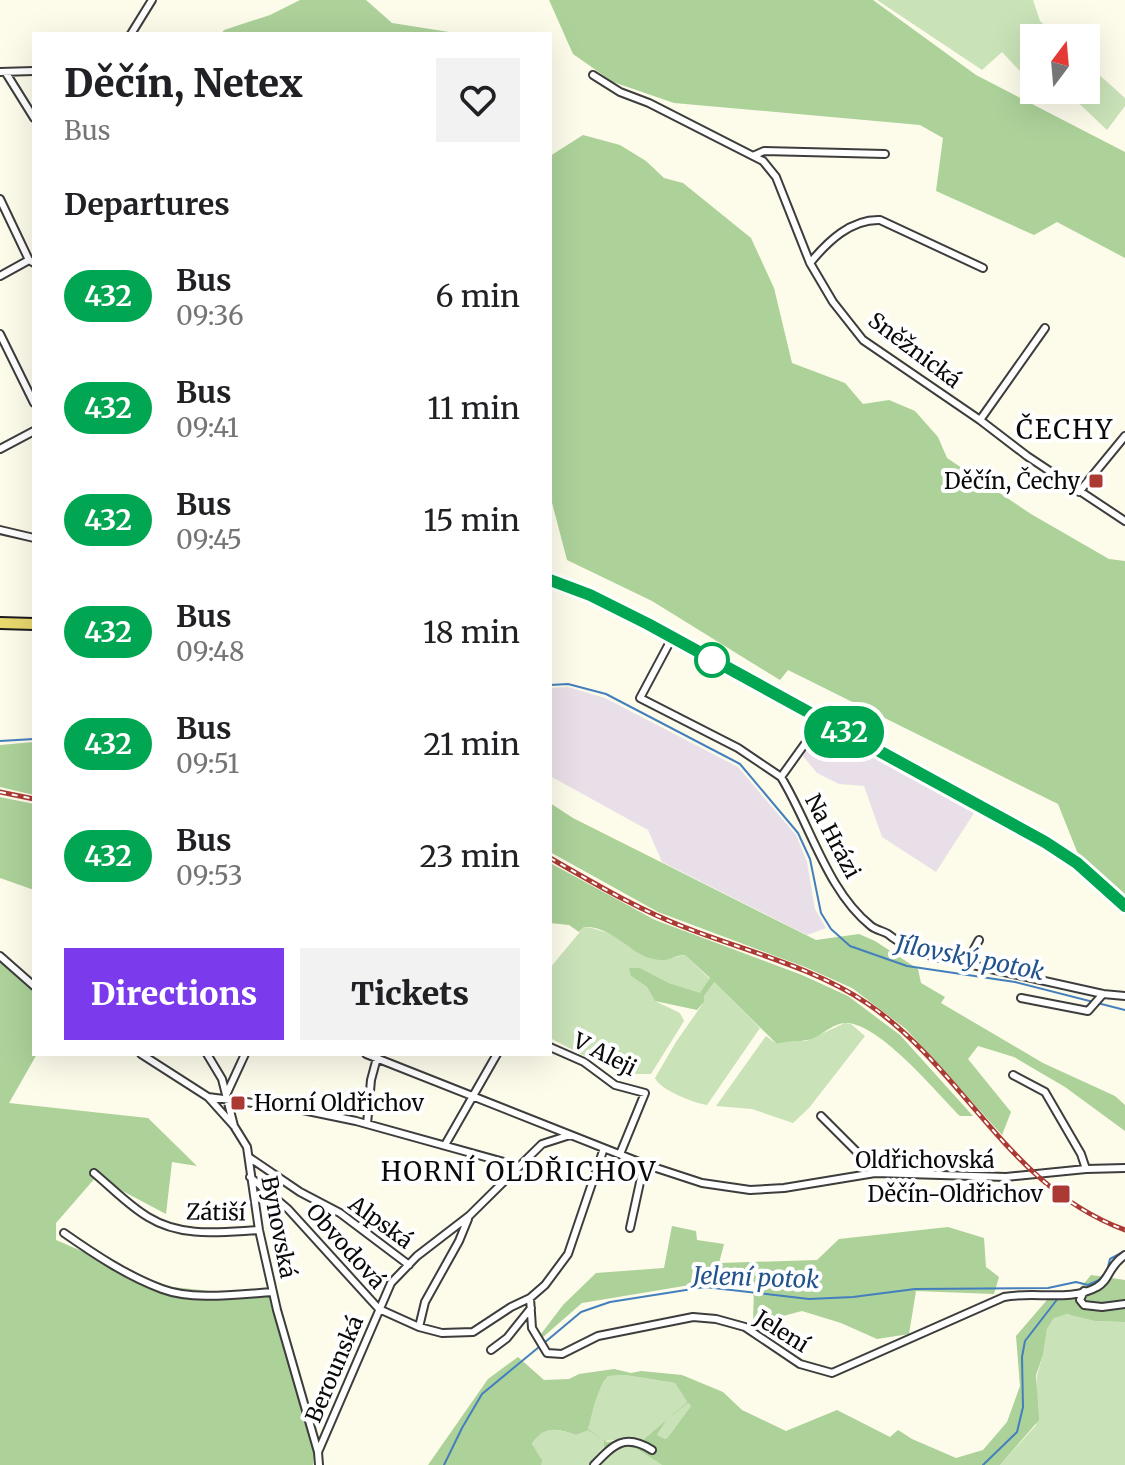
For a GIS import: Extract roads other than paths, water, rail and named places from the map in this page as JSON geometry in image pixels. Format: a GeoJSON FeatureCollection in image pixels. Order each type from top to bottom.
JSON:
{"type":"FeatureCollection","features":[{"type":"Feature","properties":{"kind":"main road"},"geometry":{"type":"LineString","coordinates":[[552,581],[614,607],[1061,852],[1125,906]]}},
{"type":"Feature","properties":{"kind":"main road"},"geometry":{"type":"LineString","coordinates":[[0,623],[32,624]]}},
{"type":"Feature","properties":{"kind":"street"},"geometry":{"type":"LineString","coordinates":[[132,32],[152,0]]}},
{"type":"Feature","properties":{"kind":"street"},"geometry":{"type":"LineString","coordinates":[[3,72],[32,71]]}},
{"type":"Feature","properties":{"kind":"street"},"geometry":{"type":"LineString","coordinates":[[3,72],[32,115]]}},
{"type":"Feature","properties":{"kind":"street","name":"Sněžnická"},"geometry":{"type":"LineString","coordinates":[[593,75],[620,92],[755,155],[776,177],[810,263],[833,302],[863,340],[1125,521]]}},
{"type":"Feature","properties":{"kind":"street"},"geometry":{"type":"LineString","coordinates":[[755,155],[764,151],[885,154]]}},
{"type":"Feature","properties":{"kind":"street"},"geometry":{"type":"LineString","coordinates":[[0,199],[32,261],[0,276]]}},
{"type":"Feature","properties":{"kind":"street"},"geometry":{"type":"LineString","coordinates":[[810,263],[822,248],[865,219],[880,220],[983,268]]}},
{"type":"Feature","properties":{"kind":"street"},"geometry":{"type":"LineString","coordinates":[[980,420],[1045,328]]}},
{"type":"Feature","properties":{"kind":"street"},"geometry":{"type":"LineString","coordinates":[[0,334],[32,399]]}},
{"type":"Feature","properties":{"kind":"street"},"geometry":{"type":"LineString","coordinates":[[0,449],[32,432]]}},
{"type":"Feature","properties":{"kind":"street"},"geometry":{"type":"LineString","coordinates":[[1079,492],[1125,436]]}},
{"type":"Feature","properties":{"kind":"street"},"geometry":{"type":"LineString","coordinates":[[0,530],[32,538]]}},
{"type":"Feature","properties":{"kind":"street"},"geometry":{"type":"LineString","coordinates":[[672,638],[640,698],[738,748],[781,777],[822,720]]}},
{"type":"Feature","properties":{"kind":"street","name":"Na Hrázi"},"geometry":{"type":"LineString","coordinates":[[781,777],[828,871],[850,905],[874,929],[910,948],[966,964],[1101,996],[1125,996]]}},
{"type":"Feature","properties":{"kind":"street"},"geometry":{"type":"LineString","coordinates":[[966,964],[979,940]]}},
{"type":"Feature","properties":{"kind":"street"},"geometry":{"type":"LineString","coordinates":[[0,956],[32,985]]}},
{"type":"Feature","properties":{"kind":"street"},"geometry":{"type":"LineString","coordinates":[[1021,998],[1088,1011],[1101,996]]}},
{"type":"Feature","properties":{"kind":"street","name":"V Aleji"},"geometry":{"type":"LineString","coordinates":[[552,1048],[584,1062],[615,1085],[645,1093],[620,1154]]}},
{"type":"Feature","properties":{"kind":"street","name":"Bynovská"},"geometry":{"type":"LineString","coordinates":[[144,1056],[208,1097],[234,1126],[247,1147],[259,1230],[273,1292],[318,1452]]}},
{"type":"Feature","properties":{"kind":"street"},"geometry":{"type":"LineString","coordinates":[[208,1056],[222,1079],[234,1126]]}},
{"type":"Feature","properties":{"kind":"street"},"geometry":{"type":"LineString","coordinates":[[228,1096],[244,1056]]}},
{"type":"Feature","properties":{"kind":"street"},"geometry":{"type":"LineString","coordinates":[[367,1124],[371,1080],[377,1056]]}},
{"type":"Feature","properties":{"kind":"street","name":"Oldřichovská"},"geometry":{"type":"LineString","coordinates":[[377,1056],[644,1164],[702,1183],[750,1190],[784,1188],[875,1173],[1006,1177],[1125,1168]]}},
{"type":"Feature","properties":{"kind":"street"},"geometry":{"type":"LineString","coordinates":[[445,1145],[496,1056]]}},
{"type":"Feature","properties":{"kind":"street"},"geometry":{"type":"LineString","coordinates":[[1013,1075],[1045,1092],[1081,1154],[1086,1169]]}},
{"type":"Feature","properties":{"kind":"street"},"geometry":{"type":"LineString","coordinates":[[208,1097],[228,1096],[367,1124],[518,1166]]}},
{"type":"Feature","properties":{"kind":"street"},"geometry":{"type":"LineString","coordinates":[[821,1116],[875,1173]]}},
{"type":"Feature","properties":{"kind":"street","name":"Berounská"},"geometry":{"type":"LineString","coordinates":[[319,1465],[318,1452],[391,1283],[469,1216],[542,1144],[570,1135]]}},
{"type":"Feature","properties":{"kind":"street","name":"Obvodová"},"geometry":{"type":"LineString","coordinates":[[250,1177],[288,1209],[379,1309],[419,1327],[442,1333],[473,1332],[530,1298],[545,1285],[568,1254],[604,1148]]}},
{"type":"Feature","properties":{"kind":"street","name":"Alpská"},"geometry":{"type":"LineString","coordinates":[[250,1158],[300,1192],[340,1213],[409,1265]]}},
{"type":"Feature","properties":{"kind":"street"},"geometry":{"type":"LineString","coordinates":[[630,1228],[644,1164]]}},
{"type":"Feature","properties":{"kind":"street","name":"Zátiší"},"geometry":{"type":"LineString","coordinates":[[94,1173],[147,1217],[171,1228],[211,1233],[259,1230]]}},
{"type":"Feature","properties":{"kind":"street"},"geometry":{"type":"LineString","coordinates":[[419,1327],[425,1302],[459,1241],[469,1216]]}},
{"type":"Feature","properties":{"kind":"street"},"geometry":{"type":"LineString","coordinates":[[64,1233],[95,1254],[163,1289],[211,1296],[273,1292]]}},
{"type":"Feature","properties":{"kind":"street"},"geometry":{"type":"LineString","coordinates":[[1125,1255],[1115,1261],[1107,1278],[1098,1287],[1084,1291],[1080,1300],[1084,1305],[1102,1307],[1125,1304]]}},
{"type":"Feature","properties":{"kind":"street","name":"Jelení"},"geometry":{"type":"LineString","coordinates":[[530,1298],[532,1328],[547,1353],[562,1354],[598,1336],[693,1317],[745,1327],[800,1364],[832,1373],[1004,1297],[1021,1293],[1062,1295],[1084,1291]]}},
{"type":"Feature","properties":{"kind":"street"},"geometry":{"type":"LineString","coordinates":[[491,1350],[507,1338],[531,1308]]}},
{"type":"Feature","properties":{"kind":"street"},"geometry":{"type":"LineString","coordinates":[[594,1465],[606,1452],[623,1442],[634,1441],[652,1450]]}},
{"type":"Feature","properties":{"kind":"waterway","name":"Jílovský potok"},"geometry":{"type":"LineString","coordinates":[[552,685],[568,684],[606,694],[740,764],[798,833],[810,859],[821,913],[831,929],[850,946],[907,966],[1015,982],[1125,1010]]}},
{"type":"Feature","properties":{"kind":"waterway","name":"Jílovský potok"},"geometry":{"type":"LineString","coordinates":[[0,741],[32,739]]}},
{"type":"Feature","properties":{"kind":"waterway","name":"Jelení potok"},"geometry":{"type":"LineString","coordinates":[[544,1343],[581,1312],[610,1302],[705,1287],[809,1299],[915,1289],[1048,1288],[1076,1282],[1088,1285],[1099,1280],[1107,1271],[1110,1259],[1125,1251]]}},
{"type":"Feature","properties":{"kind":"waterway"},"geometry":{"type":"LineString","coordinates":[[983,1465],[1017,1432],[1023,1407],[1022,1357],[1025,1341],[1059,1297]]}},
{"type":"Feature","properties":{"kind":"waterway","name":"Jelení potok"},"geometry":{"type":"LineString","coordinates":[[444,1465],[482,1394],[539,1347]]}},
{"type":"Feature","properties":{"kind":"railway"},"geometry":{"type":"LineString","coordinates":[[0,792],[32,799]]}},
{"type":"Feature","properties":{"kind":"railway"},"geometry":{"type":"LineString","coordinates":[[552,859],[649,912],[802,970],[868,1004],[933,1061],[989,1126],[1049,1186],[1084,1210],[1125,1230]]}},
{"type":"Feature","properties":{"kind":"place","name":"Děčín, Čechy"},"geometry":{"type":"Point","coordinates":[1096,481]}},
{"type":"Feature","properties":{"kind":"place","name":"Horní Oldřichov"},"geometry":{"type":"Point","coordinates":[238,1103]}},
{"type":"Feature","properties":{"kind":"place","name":"Děčín-Oldřichov"},"geometry":{"type":"Point","coordinates":[1061,1194]}},
{"type":"Feature","properties":{"kind":"district","name":"ČECHY"},"geometry":{"type":"Point","coordinates":[1065,430]}},
{"type":"Feature","properties":{"kind":"district","name":"HORNÍ OLDŘICHOV"},"geometry":{"type":"Point","coordinates":[519,1172]}}]}
